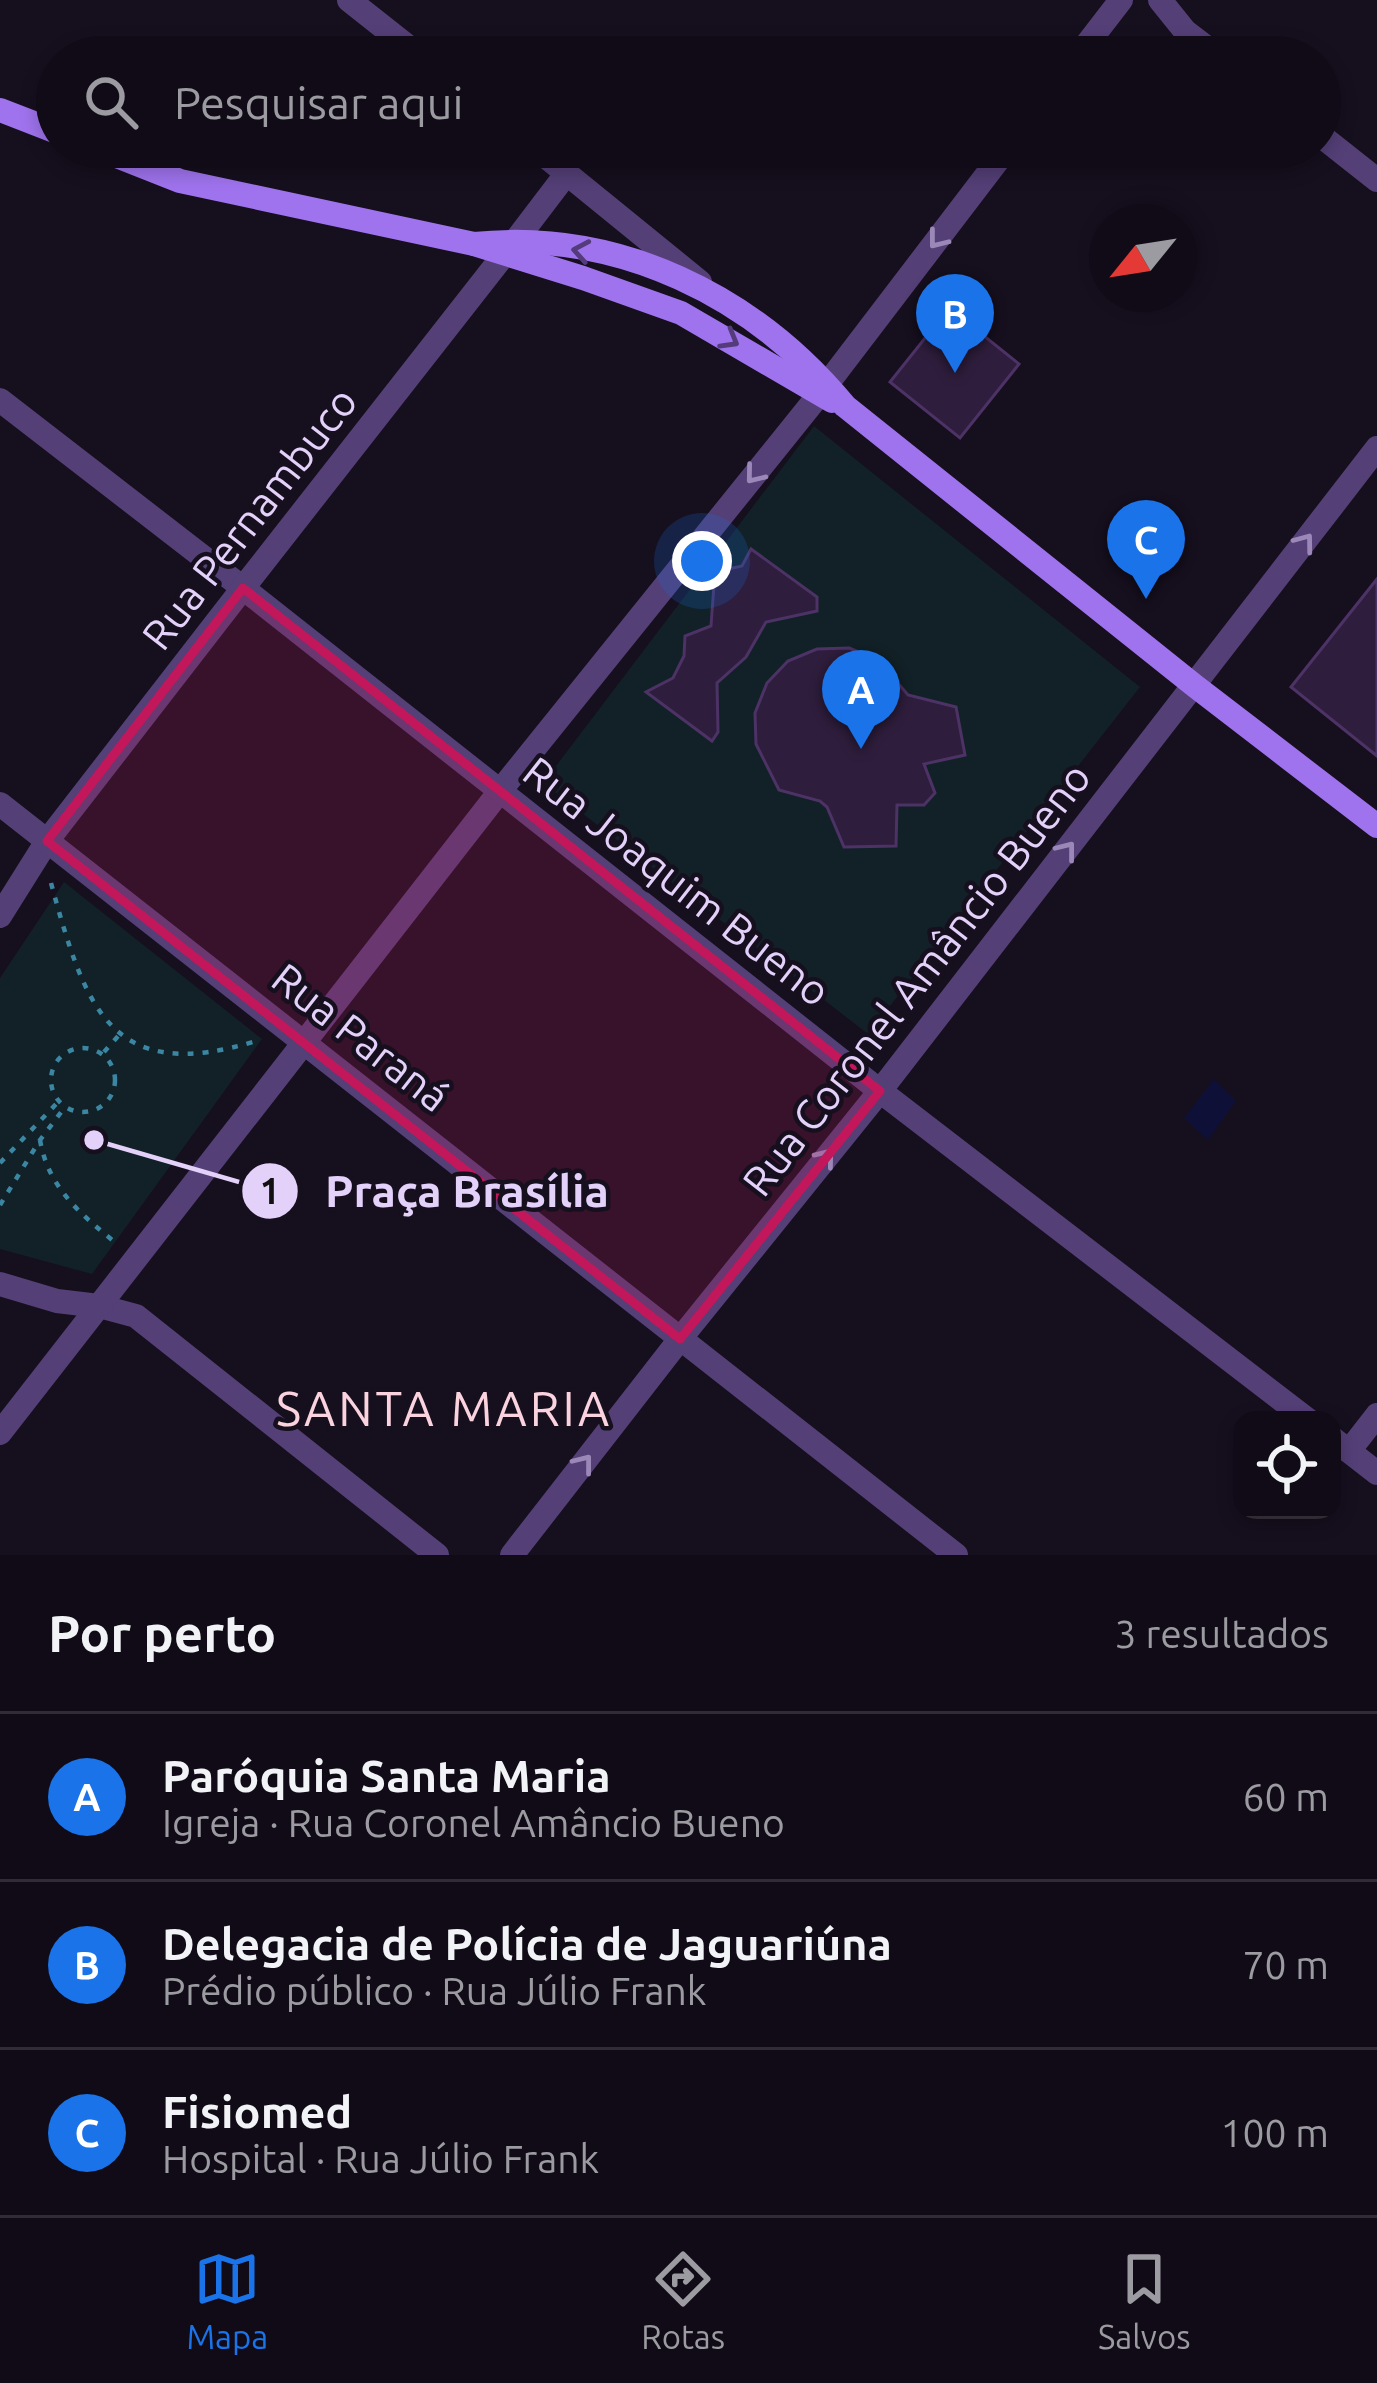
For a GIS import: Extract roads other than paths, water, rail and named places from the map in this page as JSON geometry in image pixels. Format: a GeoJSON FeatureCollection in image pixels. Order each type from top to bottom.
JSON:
{"type":"FeatureCollection","features":[{"type":"Feature","properties":{"kind":"main road"},"geometry":{"type":"LineString","coordinates":[[0,110],[36,124]]}},
{"type":"Feature","properties":{"kind":"main road"},"geometry":{"type":"LineString","coordinates":[[147,168],[180,181],[474,244],[649,264],[705,287],[755,322],[822,390]]}},
{"type":"Feature","properties":{"kind":"main road"},"geometry":{"type":"LineString","coordinates":[[509,248],[681,313],[822,390],[1377,826]]}},
{"type":"Feature","properties":{"kind":"street"},"geometry":{"type":"LineString","coordinates":[[349,0],[394,36]]}},
{"type":"Feature","properties":{"kind":"street"},"geometry":{"type":"LineString","coordinates":[[1093,36],[1121,0]]}},
{"type":"Feature","properties":{"kind":"street"},"geometry":{"type":"LineString","coordinates":[[1160,0],[1192,36]]}},
{"type":"Feature","properties":{"kind":"street"},"geometry":{"type":"LineString","coordinates":[[1341,151],[1377,179]]}},
{"type":"Feature","properties":{"kind":"street"},"geometry":{"type":"LineString","coordinates":[[561,168],[705,287]]}},
{"type":"Feature","properties":{"kind":"street"},"geometry":{"type":"LineString","coordinates":[[0,1433],[992,168]]}},
{"type":"Feature","properties":{"kind":"street","name":"Rua Pernambuco"},"geometry":{"type":"LineString","coordinates":[[0,916],[45,846],[567,173]]}},
{"type":"Feature","properties":{"kind":"street","name":"Rua Joaquim Bueno"},"geometry":{"type":"LineString","coordinates":[[0,400],[880,1091],[1296,1411]]}},
{"type":"Feature","properties":{"kind":"street","name":"Rua Coronel Amâncio Bueno"},"geometry":{"type":"LineString","coordinates":[[512,1555],[880,1091],[1377,448]]}},
{"type":"Feature","properties":{"kind":"street","name":"Rua Paraná"},"geometry":{"type":"LineString","coordinates":[[0,804],[45,846],[280,1023],[956,1555]]}},
{"type":"Feature","properties":{"kind":"street"},"geometry":{"type":"LineString","coordinates":[[0,1284],[136,1316],[437,1555]]}},
{"type":"Feature","properties":{"kind":"street"},"geometry":{"type":"LineString","coordinates":[[1341,1443],[1377,1414]]}},
{"type":"Feature","properties":{"kind":"street"},"geometry":{"type":"LineString","coordinates":[[1341,1445],[1377,1473]]}},
{"type":"Feature","properties":{"kind":"place","name":"Delegacia de Polícia de Jaguariúna"},"geometry":{"type":"Point","coordinates":[955,373]}},
{"type":"Feature","properties":{"kind":"place","name":"Fisiomed"},"geometry":{"type":"Point","coordinates":[1146,599]}},
{"type":"Feature","properties":{"kind":"place","name":"Paróquia Santa Maria"},"geometry":{"type":"Point","coordinates":[861,749]}},
{"type":"Feature","properties":{"kind":"place","name":"Praça Brasília"},"geometry":{"type":"Point","coordinates":[94,1140]}},
{"type":"Feature","properties":{"kind":"district","name":"SANTA MARIA"},"geometry":{"type":"Point","coordinates":[444,1408]}}]}
